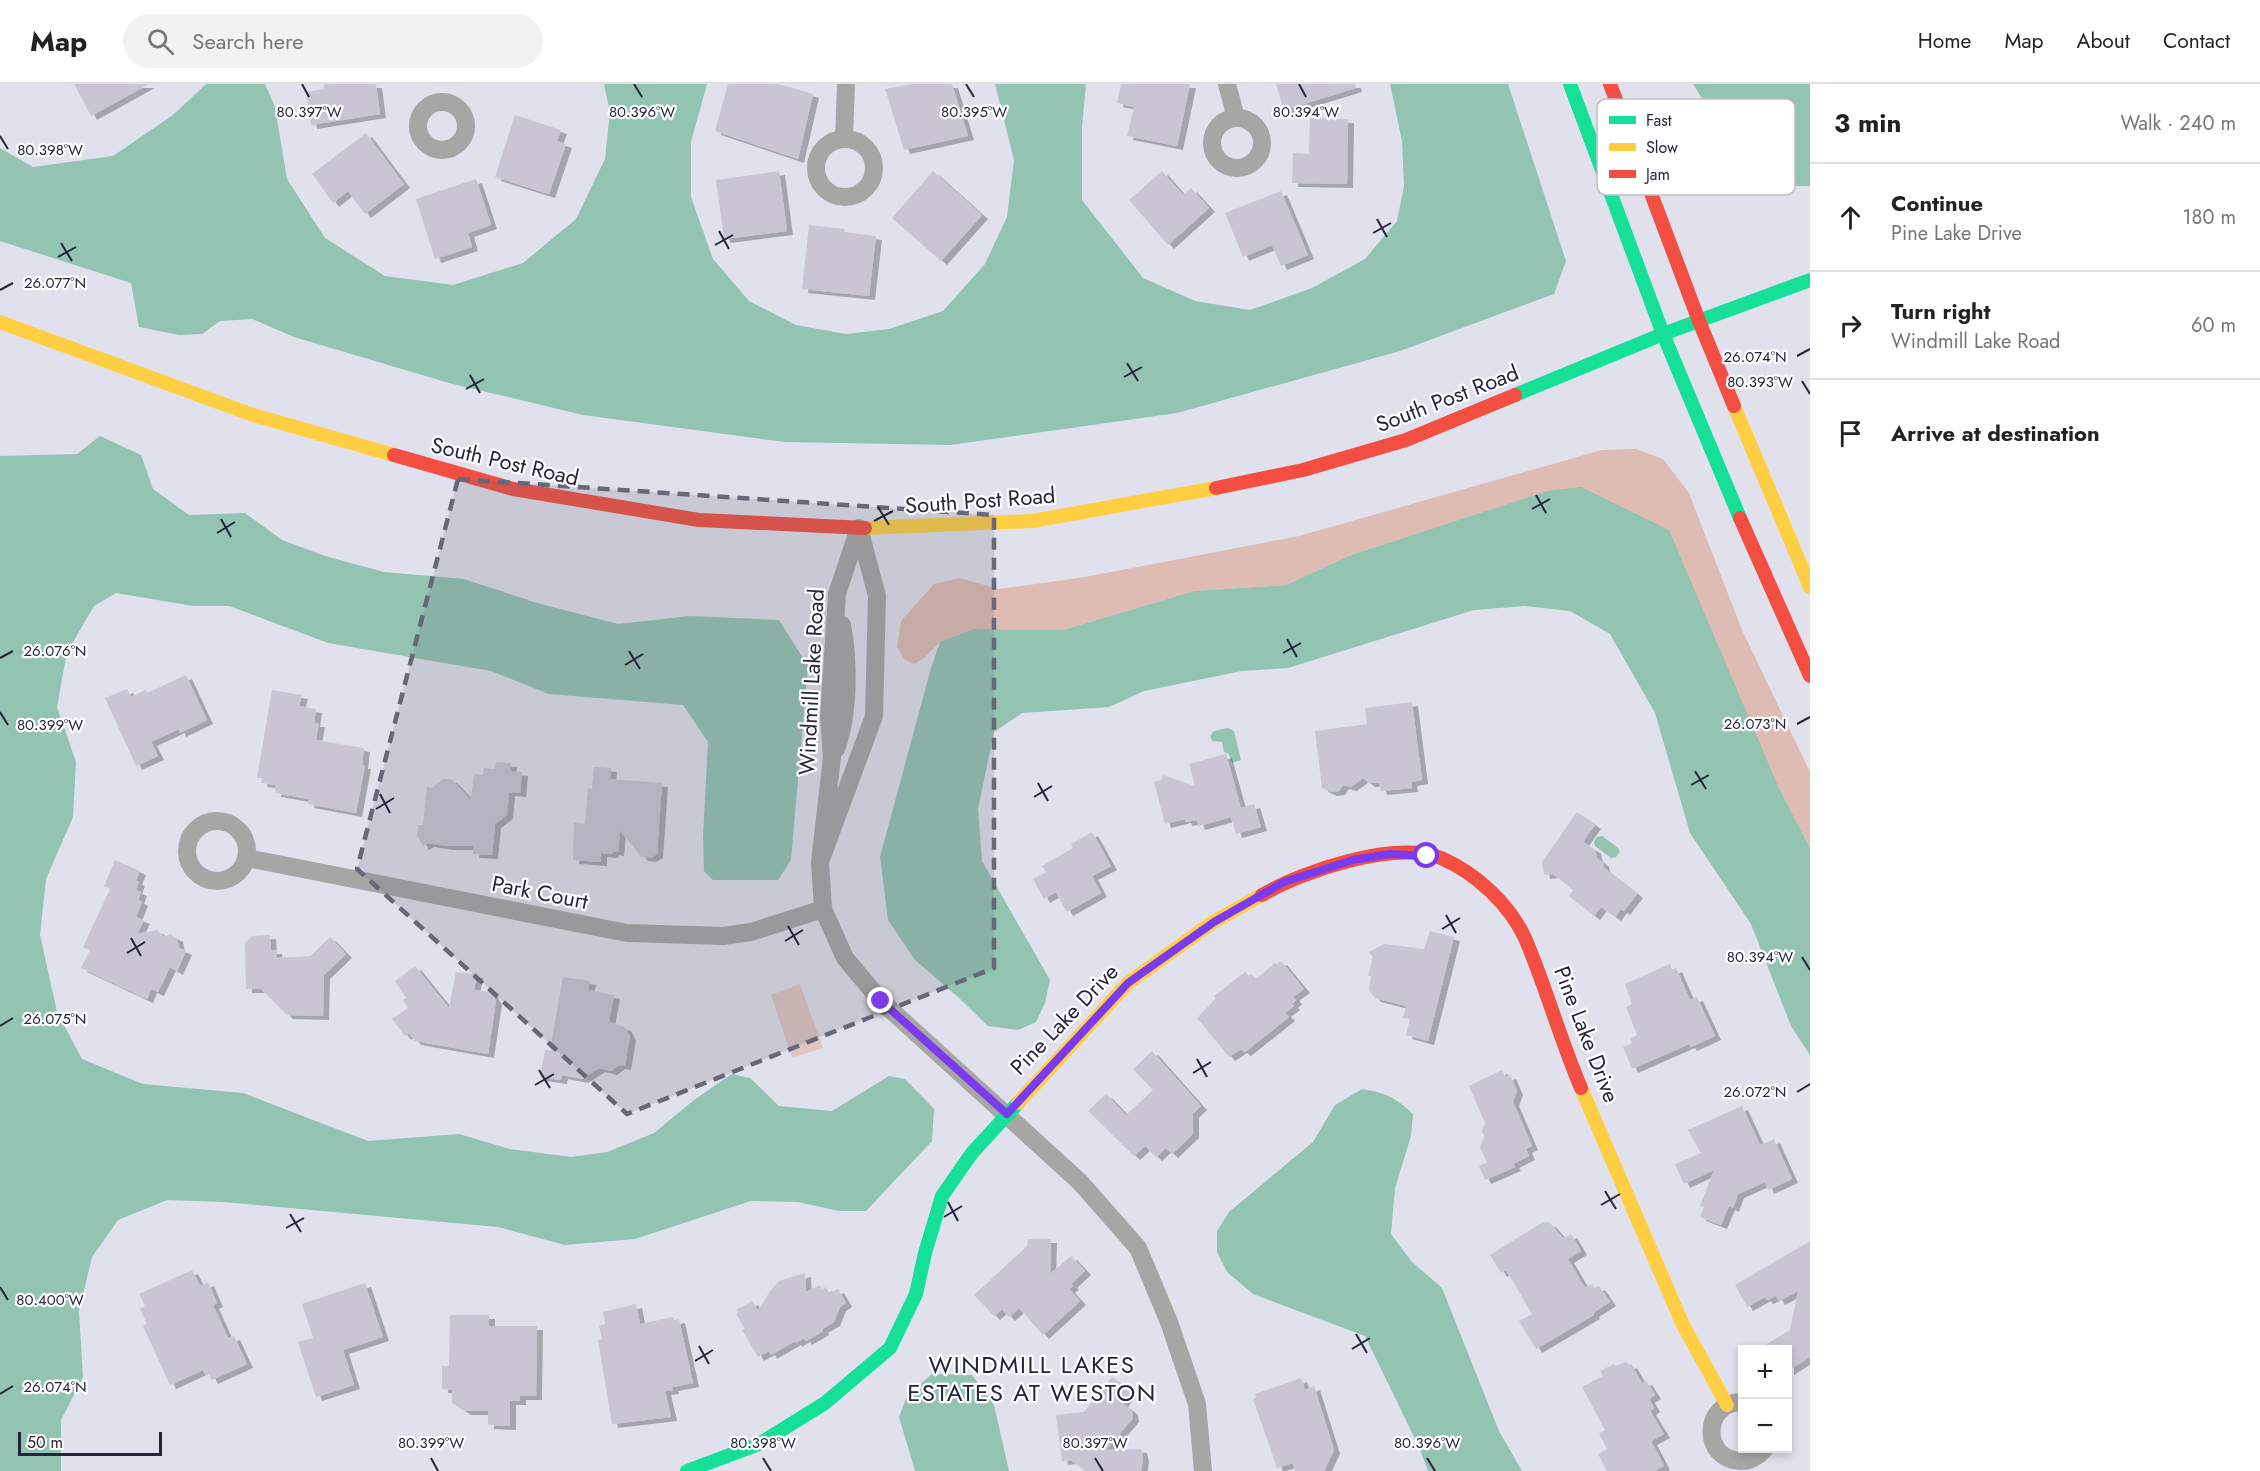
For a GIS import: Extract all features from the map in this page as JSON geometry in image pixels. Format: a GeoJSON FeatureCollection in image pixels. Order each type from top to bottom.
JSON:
{"type":"FeatureCollection","features":[{"type":"Feature","properties":{"kind":"street"},"geometry":{"type":"LineString","coordinates":[[844,139],[846,84]]}},
{"type":"Feature","properties":{"kind":"street"},"geometry":{"type":"LineString","coordinates":[[1227,84],[1236,118]]}},
{"type":"Feature","properties":{"kind":"street"},"geometry":{"type":"LineString","coordinates":[[1570,84],[1597,157]]}},
{"type":"Feature","properties":{"kind":"street"},"geometry":{"type":"LineString","coordinates":[[1610,84],[1616,99]]}},
{"type":"Feature","properties":{"kind":"street"},"geometry":{"type":"LineString","coordinates":[[1611,195],[1663,334],[1753,548],[1810,676]]}},
{"type":"Feature","properties":{"kind":"street"},"geometry":{"type":"LineString","coordinates":[[1652,195],[1699,321],[1810,587]]}},
{"type":"Feature","properties":{"kind":"street","name":"South Post Road"},"geometry":{"type":"LineString","coordinates":[[0,322],[253,415],[513,489],[699,520],[859,528],[1032,521],[1174,497],[1303,470],[1406,440],[1663,334],[1810,280]]}},
{"type":"Feature","properties":{"kind":"street","name":"Windmill Lake Road"},"geometry":{"type":"LineString","coordinates":[[859,528],[837,594],[829,716],[832,757],[820,862],[823,909],[845,958],[881,1001],[1080,1182],[1138,1248],[1169,1322],[1197,1404],[1203,1471]]}},
{"type":"Feature","properties":{"kind":"street","name":"Windmill Lake Road"},"geometry":{"type":"LineString","coordinates":[[820,862],[874,716],[877,596],[859,528]]}},
{"type":"Feature","properties":{"kind":"street","name":"Pine Lake Drive"},"geometry":{"type":"LineString","coordinates":[[687,1471],[759,1444],[825,1403],[890,1348],[916,1294],[925,1253],[942,1196],[972,1153],[1128,983],[1214,922],[1284,882],[1361,857],[1390,854],[1419,854],[1440,858],[1487,887],[1508,911],[1524,936],[1567,1056],[1683,1325],[1735,1403],[1714,1418],[1711,1427],[1714,1445],[1728,1458],[1746,1461],[1761,1453]]}},
{"type":"Feature","properties":{"kind":"street","name":"Park Court"},"geometry":{"type":"LineString","coordinates":[[247,858],[627,933],[723,936],[751,932],[823,909]]}},
{"type":"Feature","properties":{"kind":"highlighted area"},"geometry":{"type":"Polygon","coordinates":[[[458,479],[994,515],[994,968],[627,1114],[357,869],[458,479]]]}},
{"type":"Feature","properties":{"kind":"shaded area"},"geometry":{"type":"Polygon","coordinates":[[[206,84],[265,84],[275,107],[287,179],[325,238],[385,276],[453,285],[523,263],[576,219],[605,159],[610,112],[604,84],[707,84],[691,142],[691,197],[713,259],[749,301],[796,325],[846,334],[889,329],[943,311],[985,264],[1007,217],[1014,160],[995,84],[1086,84],[1082,127],[1082,200],[1143,278],[1195,301],[1250,310],[1312,288],[1365,259],[1397,221],[1404,186],[1402,141],[1390,84],[1508,84],[1566,261],[1554,294],[1400,351],[1177,413],[950,445],[785,442],[583,415],[449,383],[294,337],[252,319],[220,321],[202,334],[179,335],[139,327],[131,283],[0,241],[0,148],[33,167],[113,156],[173,115],[206,84]]]}},
{"type":"Feature","properties":{"kind":"shaded area"},"geometry":{"type":"Polygon","coordinates":[[[1693,84],[1810,84],[1810,186],[1795,186],[1795,99],[1702,99],[1693,84]]]}},
{"type":"Feature","properties":{"kind":"shaded area"},"geometry":{"type":"Polygon","coordinates":[[[100,436],[141,455],[153,489],[189,515],[245,513],[282,540],[325,556],[384,572],[464,579],[537,603],[618,624],[690,616],[779,620],[808,666],[791,860],[778,880],[713,880],[704,871],[703,838],[708,742],[683,705],[549,694],[491,671],[328,643],[229,606],[193,606],[116,593],[94,606],[67,652],[57,707],[76,762],[73,817],[46,879],[40,935],[57,1012],[82,1059],[143,1084],[243,1093],[368,1141],[459,1134],[510,1149],[571,1157],[607,1152],[654,1133],[694,1100],[732,1074],[750,1078],[779,1106],[832,1111],[889,1076],[905,1079],[934,1109],[932,1141],[866,1211],[839,1211],[798,1202],[751,1201],[635,1239],[565,1245],[498,1227],[223,1202],[167,1200],[118,1220],[92,1257],[79,1311],[83,1377],[61,1420],[61,1471],[0,1471],[0,456],[77,454],[100,436]]]}},
{"type":"Feature","properties":{"kind":"shaded area"},"geometry":{"type":"Polygon","coordinates":[[[1636,449],[1663,459],[1689,493],[1742,630],[1810,772],[1810,848],[1778,786],[1547,491],[1351,555],[1286,585],[1194,591],[1063,630],[973,629],[940,642],[923,659],[914,664],[905,660],[897,647],[901,621],[934,584],[959,578],[999,589],[1085,577],[1299,536],[1602,450],[1636,449]]]}},
{"type":"Feature","properties":{"kind":"shaded area"},"geometry":{"type":"Polygon","coordinates":[[[1581,487],[1669,530],[1778,786],[1810,848],[1810,1055],[1791,1026],[1751,924],[1690,833],[1655,713],[1610,634],[1570,611],[1525,606],[1474,610],[1288,668],[1242,671],[1144,691],[1109,707],[1022,713],[994,732],[978,809],[982,861],[1050,980],[1045,1003],[1036,1022],[1018,1030],[988,1026],[915,960],[888,920],[880,857],[940,642],[973,629],[1063,630],[1194,591],[1286,585],[1351,555],[1547,491],[1581,487]]]}},
{"type":"Feature","properties":{"kind":"shaded area"},"geometry":{"type":"Polygon","coordinates":[[[1228,728],[1234,731],[1241,760],[1232,763],[1229,754],[1224,752],[1222,742],[1212,741],[1210,736],[1214,731],[1228,728]]]}},
{"type":"Feature","properties":{"kind":"shaded area"},"geometry":{"type":"Polygon","coordinates":[[[1602,836],[1618,848],[1620,852],[1616,857],[1611,858],[1595,846],[1594,841],[1597,837],[1602,836]]]}},
{"type":"Feature","properties":{"kind":"shaded area"},"geometry":{"type":"Polygon","coordinates":[[[800,984],[823,1048],[792,1058],[771,995],[800,984]]]}},
{"type":"Feature","properties":{"kind":"shaded area"},"geometry":{"type":"Polygon","coordinates":[[[1362,1089],[1390,1097],[1413,1114],[1411,1136],[1395,1188],[1391,1234],[1411,1261],[1442,1288],[1499,1431],[1522,1471],[1428,1471],[1419,1447],[1365,1336],[1253,1294],[1227,1272],[1217,1252],[1217,1231],[1229,1212],[1313,1142],[1335,1105],[1362,1089]]]}},
{"type":"Feature","properties":{"kind":"shaded area"},"geometry":{"type":"Polygon","coordinates":[[[932,1374],[972,1375],[994,1405],[1009,1471],[915,1471],[899,1417],[907,1396],[932,1374]]]}},
{"type":"Feature","properties":{"kind":"building"},"geometry":{"type":"Polygon","coordinates":[[[74,84],[149,84],[91,116],[74,84]]]}},
{"type":"Feature","properties":{"kind":"building"},"geometry":{"type":"Polygon","coordinates":[[[324,84],[376,84],[380,114],[311,125],[306,92],[324,89],[324,84]]]}},
{"type":"Feature","properties":{"kind":"building"},"geometry":{"type":"Polygon","coordinates":[[[728,84],[779,84],[813,94],[798,159],[715,131],[728,84]]]}},
{"type":"Feature","properties":{"kind":"building"},"geometry":{"type":"Polygon","coordinates":[[[912,84],[952,84],[968,136],[904,150],[885,89],[912,84]]]}},
{"type":"Feature","properties":{"kind":"building"},"geometry":{"type":"Polygon","coordinates":[[[1121,84],[1190,84],[1177,146],[1127,136],[1134,107],[1117,103],[1121,84]]]}},
{"type":"Feature","properties":{"kind":"building"},"geometry":{"type":"Polygon","coordinates":[[[1276,84],[1355,84],[1356,88],[1284,110],[1276,84]]]}},
{"type":"Feature","properties":{"kind":"building"},"geometry":{"type":"Polygon","coordinates":[[[515,115],[561,130],[557,141],[566,144],[549,194],[495,177],[515,115]]]}},
{"type":"Feature","properties":{"kind":"building"},"geometry":{"type":"Polygon","coordinates":[[[1310,118],[1348,119],[1347,184],[1292,183],[1293,153],[1309,154],[1310,118]]]}},
{"type":"Feature","properties":{"kind":"building"},"geometry":{"type":"Polygon","coordinates":[[[366,133],[404,184],[365,214],[348,191],[333,203],[312,174],[366,133]]]}},
{"type":"Feature","properties":{"kind":"building"},"geometry":{"type":"Polygon","coordinates":[[[779,171],[787,231],[724,239],[716,180],[779,171]]]}},
{"type":"Feature","properties":{"kind":"building"},"geometry":{"type":"Polygon","coordinates":[[[933,171],[982,215],[941,261],[892,218],[933,171]]]}},
{"type":"Feature","properties":{"kind":"building"},"geometry":{"type":"Polygon","coordinates":[[[1162,171],[1183,195],[1191,188],[1209,208],[1168,245],[1129,200],[1162,171]]]}},
{"type":"Feature","properties":{"kind":"building"},"geometry":{"type":"Polygon","coordinates":[[[476,179],[491,225],[468,233],[472,247],[435,259],[416,199],[476,179]]]}},
{"type":"Feature","properties":{"kind":"building"},"geometry":{"type":"Polygon","coordinates":[[[1281,191],[1308,255],[1281,266],[1272,245],[1243,257],[1225,213],[1281,191]]]}},
{"type":"Feature","properties":{"kind":"building"},"geometry":{"type":"Polygon","coordinates":[[[809,225],[845,229],[844,232],[876,236],[869,296],[802,289],[809,225]]]}},
{"type":"Feature","properties":{"kind":"building"},"geometry":{"type":"Polygon","coordinates":[[[186,675],[207,720],[180,733],[179,729],[151,742],[158,756],[136,766],[105,698],[127,689],[131,697],[145,690],[147,693],[186,675]]]}},
{"type":"Feature","properties":{"kind":"building"},"geometry":{"type":"Polygon","coordinates":[[[272,690],[302,695],[299,706],[316,709],[314,723],[319,723],[316,740],[364,748],[362,765],[365,765],[356,813],[308,804],[309,799],[275,793],[276,785],[261,783],[262,778],[257,778],[272,690]]]}},
{"type":"Feature","properties":{"kind":"building"},"geometry":{"type":"Polygon","coordinates":[[[1412,702],[1422,780],[1411,782],[1412,788],[1381,791],[1379,783],[1369,783],[1363,778],[1351,787],[1343,785],[1339,791],[1331,792],[1322,788],[1315,731],[1367,724],[1365,708],[1412,702]]]}},
{"type":"Feature","properties":{"kind":"building"},"geometry":{"type":"Polygon","coordinates":[[[1226,754],[1241,808],[1254,804],[1261,827],[1236,834],[1231,817],[1199,826],[1197,820],[1186,822],[1185,819],[1165,824],[1154,782],[1161,780],[1163,775],[1195,786],[1189,764],[1226,754]]]}},
{"type":"Feature","properties":{"kind":"building"},"geometry":{"type":"Polygon","coordinates":[[[496,762],[511,763],[510,771],[522,772],[520,793],[509,792],[507,815],[495,824],[492,855],[473,854],[474,846],[428,843],[423,846],[417,836],[418,825],[423,825],[427,787],[432,788],[443,779],[451,779],[471,800],[474,774],[483,775],[484,768],[495,769],[496,762]]]}},
{"type":"Feature","properties":{"kind":"building"},"geometry":{"type":"Polygon","coordinates":[[[594,767],[611,768],[610,779],[662,783],[657,854],[650,858],[642,857],[620,831],[618,852],[601,853],[601,862],[573,860],[574,823],[585,824],[588,788],[592,789],[594,767]]]}},
{"type":"Feature","properties":{"kind":"building"},"geometry":{"type":"Polygon","coordinates":[[[1577,812],[1595,825],[1583,842],[1595,850],[1604,868],[1637,894],[1624,911],[1621,909],[1615,917],[1601,907],[1594,916],[1569,896],[1573,890],[1553,874],[1544,875],[1542,862],[1577,812]]]}},
{"type":"Feature","properties":{"kind":"building"},"geometry":{"type":"Polygon","coordinates":[[[1092,832],[1111,866],[1092,876],[1101,893],[1067,912],[1056,892],[1044,899],[1033,879],[1046,872],[1042,866],[1073,848],[1071,844],[1092,832]]]}},
{"type":"Feature","properties":{"kind":"building"},"geometry":{"type":"Polygon","coordinates":[[[115,860],[140,871],[136,881],[139,882],[136,890],[141,892],[138,900],[142,902],[136,917],[144,920],[137,934],[157,930],[164,937],[170,934],[177,938],[179,948],[186,951],[177,971],[170,967],[158,992],[151,989],[147,999],[81,968],[90,950],[83,947],[110,889],[104,886],[115,860]]]}},
{"type":"Feature","properties":{"kind":"building"},"geometry":{"type":"Polygon","coordinates":[[[1430,931],[1454,937],[1428,1041],[1406,1035],[1410,1019],[1403,1018],[1406,1006],[1375,998],[1369,990],[1371,976],[1368,976],[1373,957],[1369,952],[1384,944],[1424,949],[1430,931]]]}},
{"type":"Feature","properties":{"kind":"building"},"geometry":{"type":"Polygon","coordinates":[[[270,935],[271,950],[276,950],[277,958],[310,956],[330,937],[346,954],[324,975],[323,1016],[287,1015],[261,989],[246,989],[245,943],[252,936],[270,935]]]}},
{"type":"Feature","properties":{"kind":"building"},"geometry":{"type":"Polygon","coordinates":[[[1281,961],[1304,989],[1293,997],[1296,1000],[1292,1004],[1294,1006],[1285,1013],[1289,1017],[1245,1052],[1241,1049],[1229,1057],[1197,1018],[1216,998],[1214,996],[1245,972],[1256,979],[1275,963],[1281,961]]]}},
{"type":"Feature","properties":{"kind":"building"},"geometry":{"type":"Polygon","coordinates":[[[1670,964],[1672,970],[1676,968],[1690,1000],[1697,997],[1715,1036],[1691,1047],[1689,1044],[1632,1069],[1623,1047],[1632,1043],[1630,1038],[1637,1035],[1626,1007],[1632,1004],[1625,984],[1670,964]]]}},
{"type":"Feature","properties":{"kind":"building"},"geometry":{"type":"Polygon","coordinates":[[[415,966],[449,1008],[456,972],[477,974],[474,990],[491,992],[496,1001],[488,1054],[415,1041],[409,1033],[405,1036],[392,1019],[408,1008],[403,1000],[406,998],[395,981],[415,966]]]}},
{"type":"Feature","properties":{"kind":"building"},"geometry":{"type":"Polygon","coordinates":[[[563,977],[590,981],[588,990],[614,995],[609,1022],[625,1027],[630,1036],[625,1066],[619,1065],[611,1071],[599,1068],[582,1079],[562,1075],[561,1080],[540,1077],[545,1050],[550,1051],[563,977]]]}},
{"type":"Feature","properties":{"kind":"building"},"geometry":{"type":"Polygon","coordinates":[[[1152,1051],[1201,1106],[1193,1114],[1193,1134],[1172,1154],[1166,1148],[1156,1157],[1145,1146],[1134,1156],[1088,1111],[1106,1094],[1126,1115],[1153,1090],[1133,1069],[1152,1051]]]}},
{"type":"Feature","properties":{"kind":"building"},"geometry":{"type":"Polygon","coordinates":[[[1502,1070],[1505,1077],[1510,1075],[1517,1091],[1513,1102],[1532,1146],[1526,1149],[1529,1156],[1513,1164],[1515,1167],[1485,1180],[1479,1166],[1487,1162],[1480,1148],[1485,1123],[1469,1086],[1502,1070]]]}},
{"type":"Feature","properties":{"kind":"building"},"geometry":{"type":"Polygon","coordinates":[[[1742,1106],[1760,1145],[1774,1139],[1792,1179],[1768,1190],[1765,1182],[1738,1194],[1733,1208],[1729,1206],[1721,1225],[1700,1217],[1704,1207],[1700,1206],[1714,1170],[1684,1184],[1675,1164],[1701,1153],[1688,1130],[1742,1106]]]}},
{"type":"Feature","properties":{"kind":"building"},"geometry":{"type":"Polygon","coordinates":[[[1543,1222],[1550,1223],[1563,1238],[1571,1234],[1581,1251],[1568,1259],[1585,1288],[1592,1284],[1594,1288],[1599,1286],[1610,1302],[1593,1313],[1594,1315],[1536,1349],[1519,1321],[1532,1314],[1506,1270],[1501,1273],[1490,1255],[1543,1222]]]}},
{"type":"Feature","properties":{"kind":"building"},"geometry":{"type":"Polygon","coordinates":[[[1028,1239],[1051,1239],[1050,1274],[1071,1256],[1085,1271],[1071,1284],[1073,1286],[1069,1289],[1080,1301],[1043,1335],[1019,1308],[1009,1317],[1002,1309],[994,1316],[974,1295],[1027,1246],[1028,1239]]]}},
{"type":"Feature","properties":{"kind":"building"},"geometry":{"type":"Polygon","coordinates":[[[1810,1241],[1810,1357],[1792,1368],[1792,1345],[1765,1345],[1790,1330],[1798,1291],[1779,1301],[1776,1296],[1767,1300],[1765,1297],[1747,1307],[1735,1285],[1810,1241]]]}},
{"type":"Feature","properties":{"kind":"building"},"geometry":{"type":"Polygon","coordinates":[[[192,1270],[200,1286],[208,1282],[217,1303],[213,1305],[228,1338],[234,1336],[247,1364],[212,1380],[203,1370],[170,1385],[143,1326],[147,1324],[140,1309],[145,1306],[139,1294],[192,1270]]]}},
{"type":"Feature","properties":{"kind":"building"},"geometry":{"type":"Polygon","coordinates":[[[805,1273],[806,1292],[820,1285],[822,1289],[826,1287],[829,1293],[838,1289],[846,1303],[840,1307],[834,1322],[822,1329],[823,1331],[806,1341],[804,1338],[796,1343],[795,1341],[771,1355],[769,1351],[758,1357],[742,1330],[745,1329],[736,1310],[752,1301],[758,1311],[779,1281],[805,1273]]]}},
{"type":"Feature","properties":{"kind":"building"},"geometry":{"type":"Polygon","coordinates":[[[365,1283],[383,1337],[343,1350],[354,1385],[316,1397],[298,1342],[313,1338],[302,1304],[365,1283]]]}},
{"type":"Feature","properties":{"kind":"building"},"geometry":{"type":"Polygon","coordinates":[[[636,1304],[640,1324],[673,1317],[674,1320],[679,1319],[693,1383],[672,1387],[673,1390],[665,1391],[671,1417],[612,1424],[598,1340],[602,1339],[599,1326],[605,1324],[603,1312],[636,1304]]]}},
{"type":"Feature","properties":{"kind":"building"},"geometry":{"type":"Polygon","coordinates":[[[450,1315],[489,1315],[489,1326],[537,1326],[536,1396],[520,1396],[520,1401],[510,1401],[510,1426],[488,1425],[488,1411],[465,1411],[452,1403],[452,1390],[442,1389],[442,1366],[449,1366],[450,1315]]]}},
{"type":"Feature","properties":{"kind":"building"},"geometry":{"type":"Polygon","coordinates":[[[1626,1362],[1631,1364],[1642,1383],[1646,1381],[1655,1395],[1649,1399],[1654,1408],[1650,1411],[1664,1434],[1651,1441],[1664,1466],[1655,1471],[1607,1471],[1598,1454],[1607,1449],[1599,1434],[1605,1430],[1582,1387],[1603,1376],[1600,1371],[1614,1364],[1615,1366],[1626,1362]]]}},
{"type":"Feature","properties":{"kind":"building"},"geometry":{"type":"Polygon","coordinates":[[[1112,1377],[1131,1392],[1122,1403],[1132,1411],[1133,1418],[1106,1450],[1141,1449],[1143,1458],[1141,1471],[1085,1471],[1071,1460],[1062,1461],[1056,1415],[1084,1412],[1112,1377]]]}},
{"type":"Feature","properties":{"kind":"building"},"geometry":{"type":"Polygon","coordinates":[[[1301,1378],[1305,1390],[1314,1386],[1334,1450],[1324,1471],[1295,1471],[1293,1463],[1277,1468],[1253,1399],[1256,1398],[1255,1394],[1301,1378]]]}},
{"type":"Feature","properties":{"kind":"traffic: fast"},"geometry":{"type":"LineString","coordinates":[[1570,84],[1597,157]]}},
{"type":"Feature","properties":{"kind":"traffic: fast"},"geometry":{"type":"LineString","coordinates":[[1611,195],[1663,334],[1740,518]]}},
{"type":"Feature","properties":{"kind":"traffic: fast"},"geometry":{"type":"LineString","coordinates":[[1515,395],[1663,334],[1810,280]]}},
{"type":"Feature","properties":{"kind":"traffic: fast"},"geometry":{"type":"LineString","coordinates":[[687,1471],[759,1444],[825,1403],[890,1348],[916,1294],[925,1253],[942,1196],[972,1153],[1018,1103]]}},
{"type":"Feature","properties":{"kind":"traffic: slow"},"geometry":{"type":"LineString","coordinates":[[0,322],[253,415],[394,455]]}},
{"type":"Feature","properties":{"kind":"traffic: slow"},"geometry":{"type":"LineString","coordinates":[[1734,406],[1810,587]]}},
{"type":"Feature","properties":{"kind":"traffic: slow"},"geometry":{"type":"LineString","coordinates":[[865,528],[1032,521],[1216,488]]}},
{"type":"Feature","properties":{"kind":"traffic: slow"},"geometry":{"type":"LineString","coordinates":[[1018,1103],[1128,983],[1213,922],[1262,895]]}},
{"type":"Feature","properties":{"kind":"traffic: slow"},"geometry":{"type":"LineString","coordinates":[[1581,1088],[1683,1325],[1727,1405]]}},
{"type":"Feature","properties":{"kind":"traffic: jam"},"geometry":{"type":"LineString","coordinates":[[1610,84],[1616,99]]}},
{"type":"Feature","properties":{"kind":"traffic: jam"},"geometry":{"type":"LineString","coordinates":[[1652,195],[1734,406]]}},
{"type":"Feature","properties":{"kind":"traffic: jam"},"geometry":{"type":"LineString","coordinates":[[1216,488],[1303,470],[1406,440],[1515,395]]}},
{"type":"Feature","properties":{"kind":"traffic: jam"},"geometry":{"type":"LineString","coordinates":[[394,455],[513,489],[699,520],[865,528]]}},
{"type":"Feature","properties":{"kind":"traffic: jam"},"geometry":{"type":"LineString","coordinates":[[1740,518],[1810,676]]}},
{"type":"Feature","properties":{"kind":"traffic: jam"},"geometry":{"type":"LineString","coordinates":[[1262,895],[1324,868],[1375,855],[1421,853],[1454,864],[1490,891],[1518,925],[1533,957],[1581,1088]]}},
{"type":"Feature","properties":{"kind":"district","name":"WINDMILL LAKES ESTATES AT WESTON"},"geometry":{"type":"Point","coordinates":[1032,1379]}},
{"type":"Feature","properties":{"kind":"route"},"geometry":{"type":"LineString","coordinates":[[881,1001],[1007,1114],[1128,983],[1214,922],[1284,882],[1361,857],[1390,854],[1427,856]]}}]}
